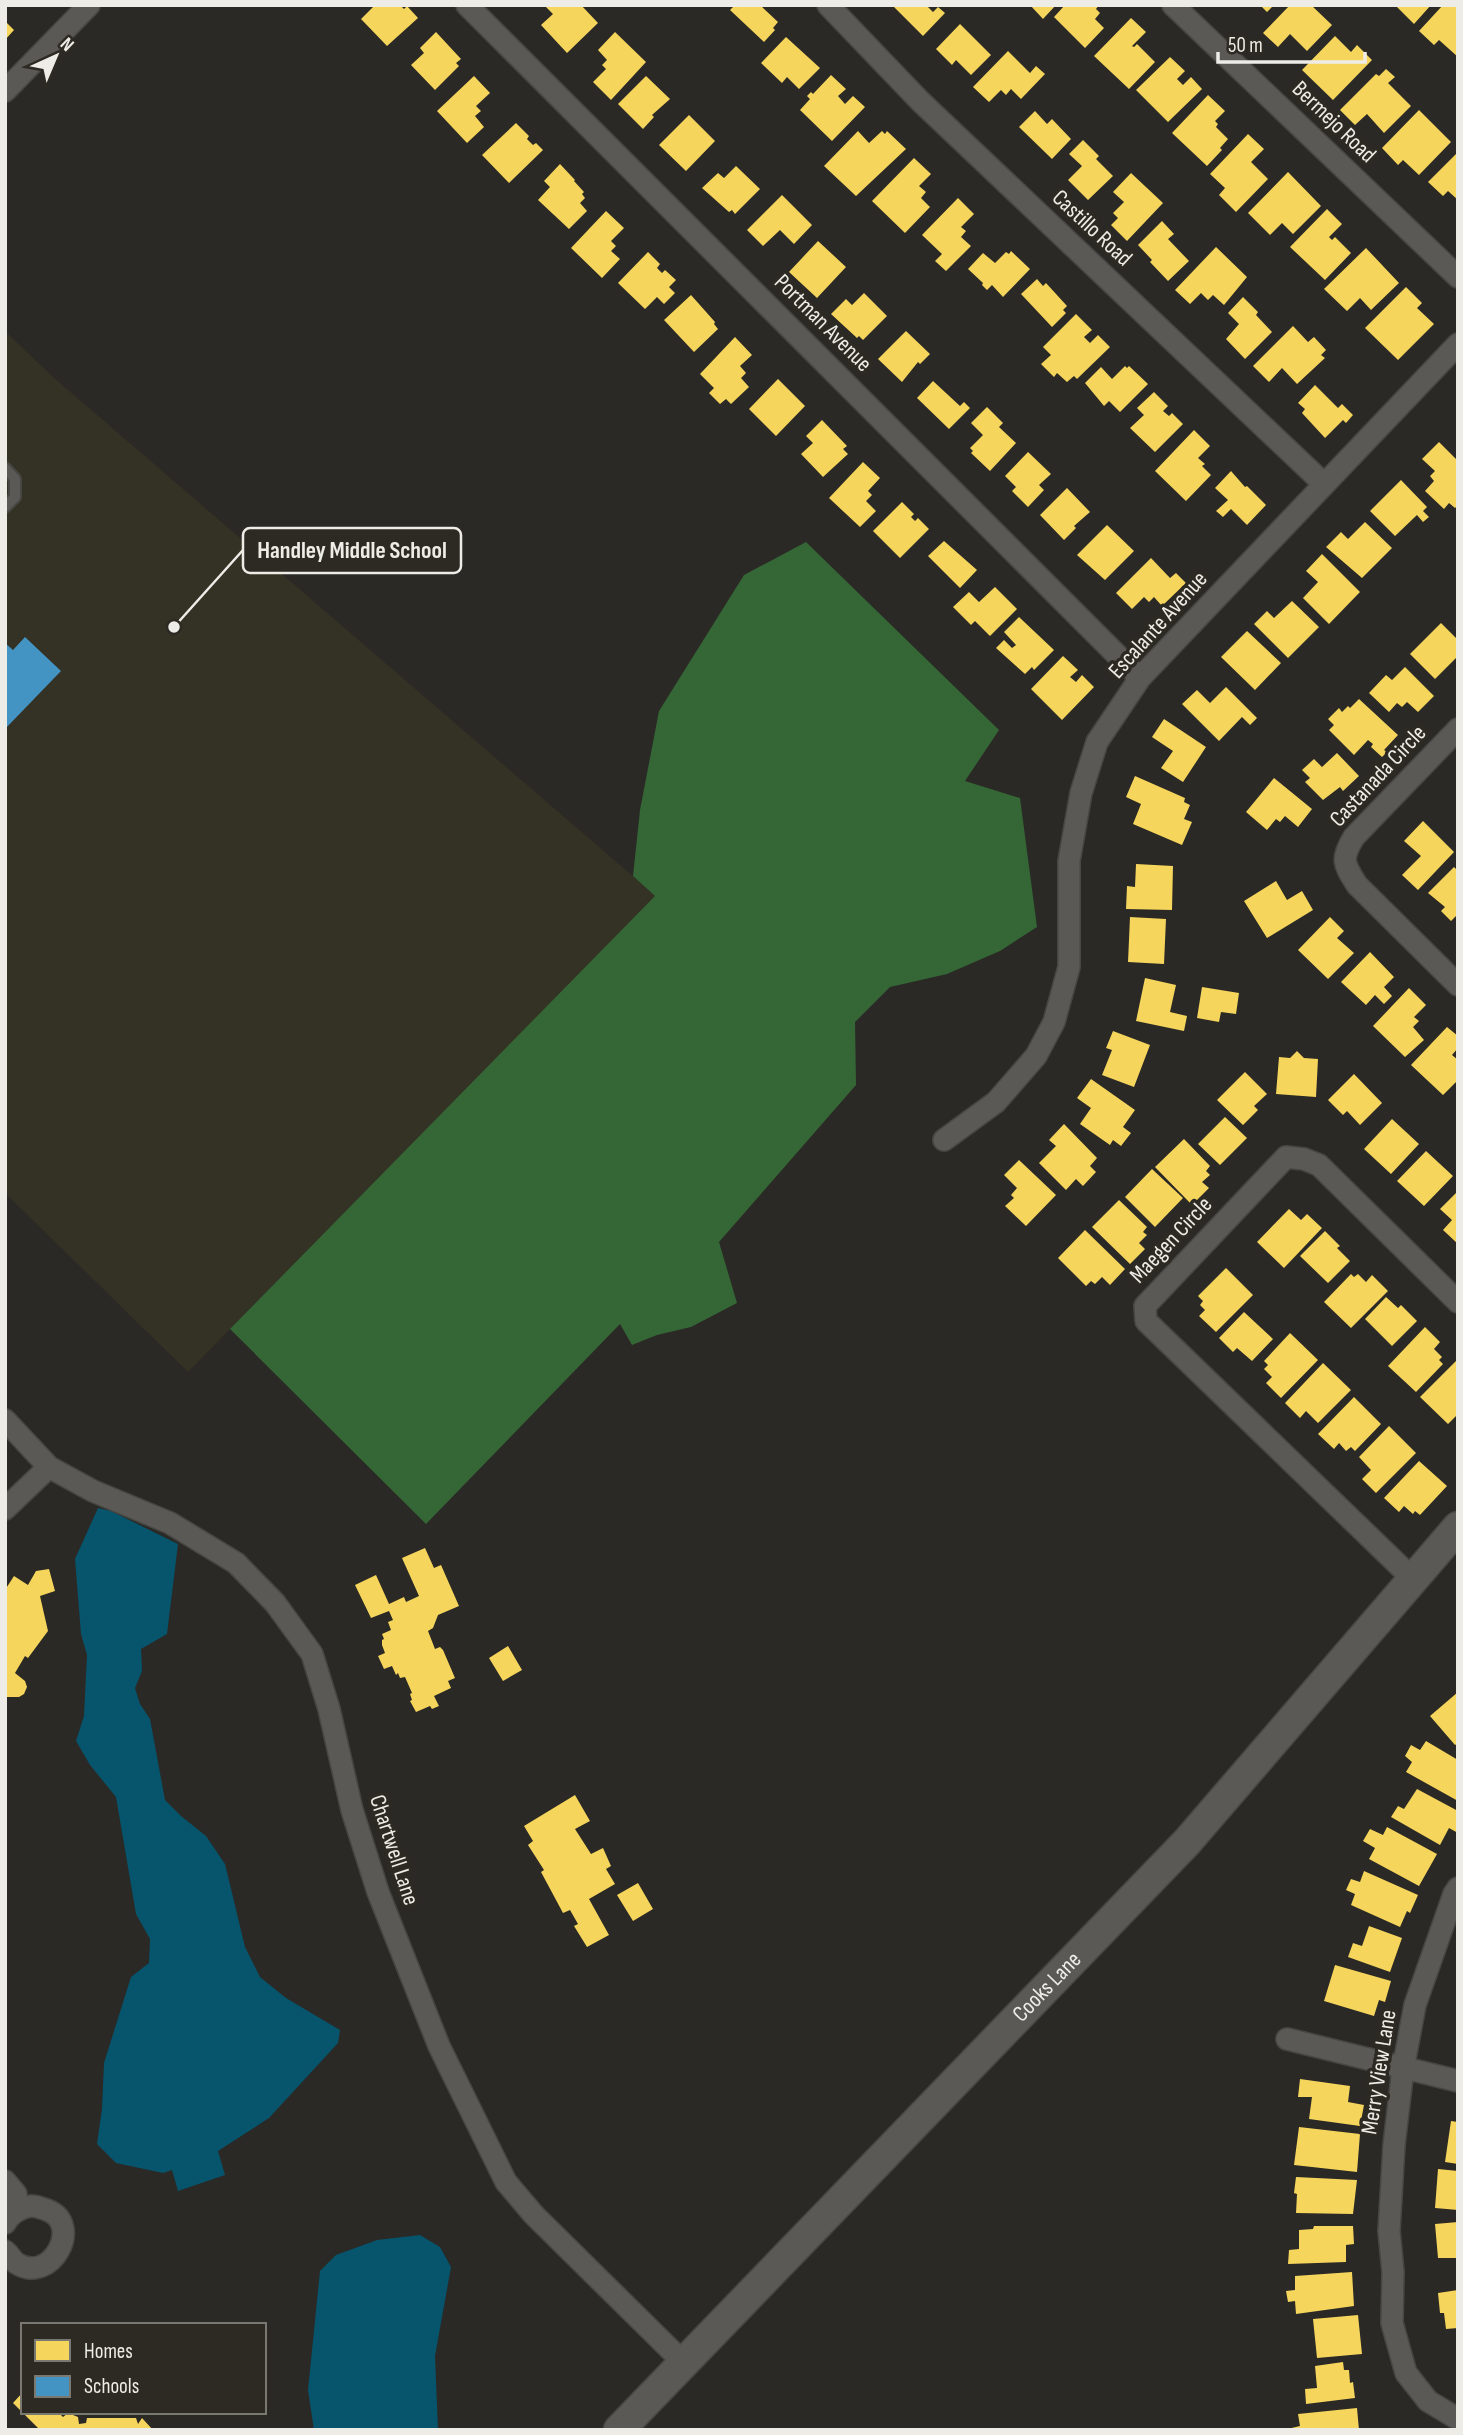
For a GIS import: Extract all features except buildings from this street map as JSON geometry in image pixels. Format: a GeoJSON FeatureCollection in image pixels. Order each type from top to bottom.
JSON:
{"type":"FeatureCollection","features":[{"type":"Feature","properties":{"kind":"main road","name":"Cooks Lane"},"geometry":{"type":"LineString","coordinates":[[619,2430],[1187,1842],[1458,1527]]}},
{"type":"Feature","properties":{"kind":"street","name":"Portman Avenue"},"geometry":{"type":"LineString","coordinates":[[467,5],[1140,678]]}},
{"type":"Feature","properties":{"kind":"street","name":"Castillo Road"},"geometry":{"type":"LineString","coordinates":[[828,5],[920,101],[1324,484]]}},
{"type":"Feature","properties":{"kind":"street","name":"Bermejo Road"},"geometry":{"type":"LineString","coordinates":[[1174,5],[1458,277]]}},
{"type":"Feature","properties":{"kind":"street"},"geometry":{"type":"LineString","coordinates":[[5,91],[85,7]]}},
{"type":"Feature","properties":{"kind":"street","name":"Escalante Avenue"},"geometry":{"type":"LineString","coordinates":[[944,1140],[996,1102],[1036,1056],[1054,1022],[1069,967],[1069,861],[1081,793],[1097,742],[1140,678],[1458,344]]}},
{"type":"Feature","properties":{"kind":"street","name":"Castanada Circle"},"geometry":{"type":"LineString","coordinates":[[1458,729],[1354,838],[1345,853],[1346,867],[1357,885],[1458,985]]}},
{"type":"Feature","properties":{"kind":"street","name":"Maegen Circle"},"geometry":{"type":"LineString","coordinates":[[1413,1579],[1146,1321],[1145,1306],[1286,1157],[1304,1159],[1319,1165],[1458,1302]]}},
{"type":"Feature","properties":{"kind":"street","name":"Chartwell Lane"},"geometry":{"type":"LineString","coordinates":[[5,1420],[49,1467],[93,1491],[170,1523],[236,1563],[275,1603],[312,1654],[329,1709],[352,1810],[378,1892],[439,2046],[506,2182],[534,2215],[684,2362]]}},
{"type":"Feature","properties":{"kind":"street"},"geometry":{"type":"LineString","coordinates":[[5,1509],[49,1467]]}},
{"type":"Feature","properties":{"kind":"street","name":"Merry View Lane"},"geometry":{"type":"LineString","coordinates":[[1458,1888],[1415,2005],[1403,2069],[1394,2145],[1389,2231],[1393,2272],[1392,2323],[1406,2372],[1428,2401],[1458,2419]]}},
{"type":"Feature","properties":{"kind":"street"},"geometry":{"type":"LineString","coordinates":[[1287,2039],[1458,2081]]}},
{"type":"Feature","properties":{"kind":"street"},"geometry":{"type":"LineString","coordinates":[[5,2180],[16,2193],[11,2217]]}},
{"type":"Feature","properties":{"kind":"street"},"geometry":{"type":"LineString","coordinates":[[5,2251],[17,2264],[35,2268],[53,2260],[62,2247],[62,2227],[52,2212],[35,2206],[11,2217]]}},
{"type":"Feature","properties":{"kind":"lane"},"geometry":{"type":"LineString","coordinates":[[5,468],[15,479],[15,497],[5,507]]}},
{"type":"Feature","properties":{"kind":"shaded area"},"geometry":{"type":"Polygon","coordinates":[[[5,331],[53,377],[656,896],[188,1372],[5,1193],[5,331]]]}},
{"type":"Feature","properties":{"kind":"green space"},"geometry":{"type":"Polygon","coordinates":[[[806,542],[999,730],[965,781],[1020,798],[1037,927],[1000,951],[947,974],[890,987],[855,1022],[856,1085],[719,1242],[737,1303],[691,1327],[657,1335],[632,1345],[620,1324],[426,1524],[230,1329],[655,896],[633,876],[640,810],[659,711],[744,575],[806,542]]]}},
{"type":"Feature","properties":{"kind":"water"},"geometry":{"type":"Polygon","coordinates":[[[98,1508],[111,1511],[178,1544],[167,1634],[141,1649],[142,1671],[135,1688],[140,1704],[150,1719],[165,1800],[206,1836],[225,1864],[245,1947],[260,1977],[286,1998],[340,2030],[338,2043],[269,2118],[218,2151],[225,2175],[178,2191],[172,2170],[163,2173],[116,2163],[97,2144],[104,2063],[131,1977],[149,1963],[150,1939],[136,1914],[116,1797],[90,1765],[76,1741],[84,1716],[87,1655],[81,1634],[75,1559],[98,1508]]]}},
{"type":"Feature","properties":{"kind":"water"},"geometry":{"type":"Polygon","coordinates":[[[420,2235],[440,2247],[451,2267],[435,2356],[438,2430],[314,2430],[308,2390],[320,2271],[336,2255],[377,2240],[420,2235]]]}},
{"type":"Feature","properties":{"kind":"place","name":"Handley Middle School"},"geometry":{"type":"Point","coordinates":[174,627]}}]}
